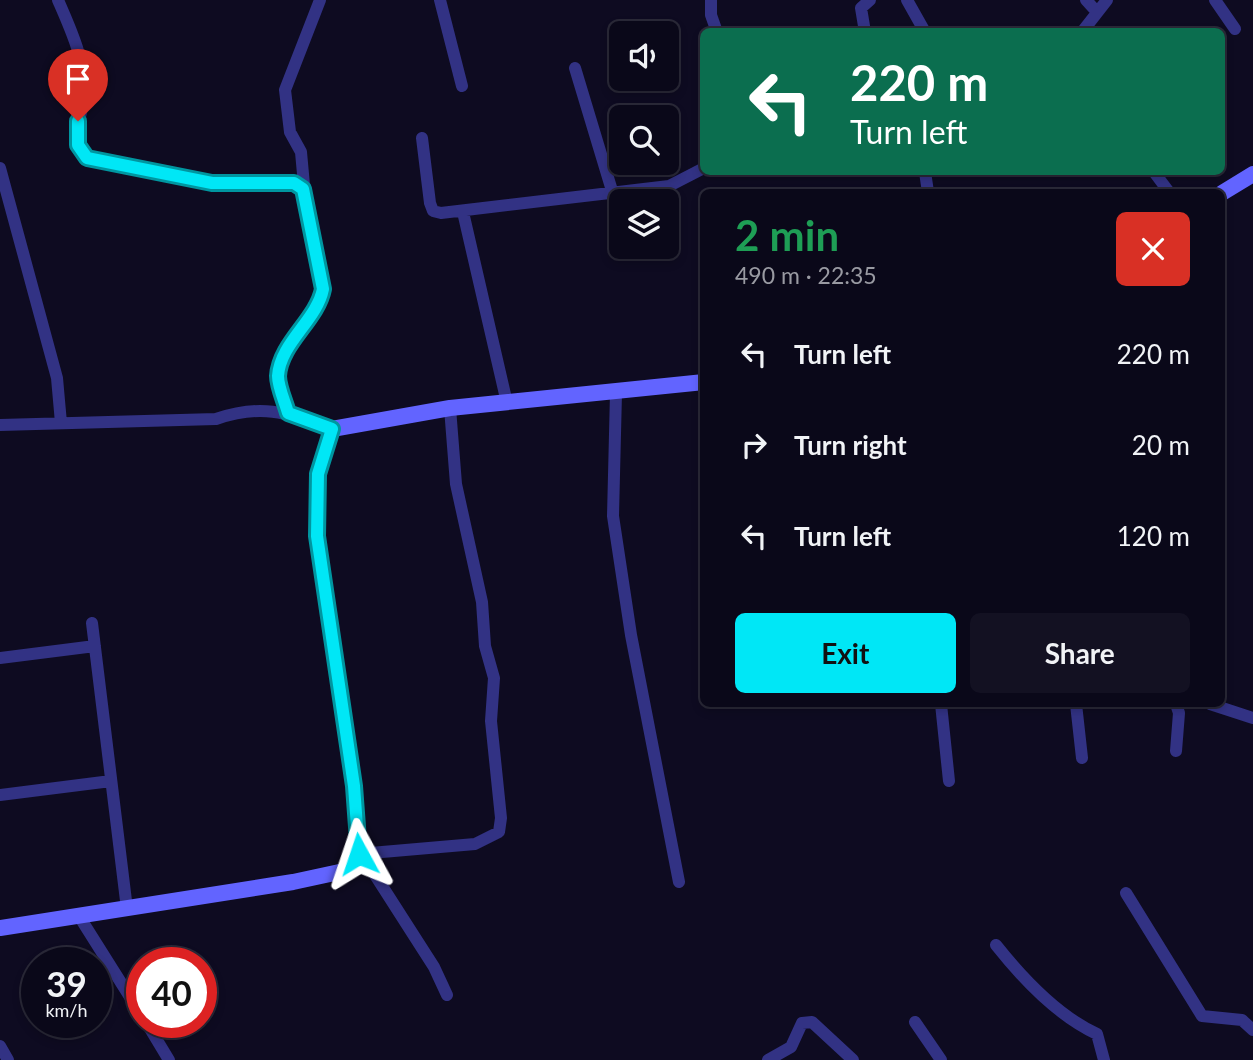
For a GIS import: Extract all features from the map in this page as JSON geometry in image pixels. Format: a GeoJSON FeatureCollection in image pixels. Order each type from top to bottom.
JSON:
{"type":"FeatureCollection","features":[{"type":"Feature","properties":{"kind":"street"},"geometry":{"type":"LineString","coordinates":[[58,0],[79,48],[84,98],[76,135],[87,158],[212,183],[294,183],[303,189]]}},
{"type":"Feature","properties":{"kind":"street"},"geometry":{"type":"LineString","coordinates":[[288,413],[278,376],[289,347],[321,298],[323,289],[303,189],[301,152],[290,132],[285,90],[320,0]]}},
{"type":"Feature","properties":{"kind":"street"},"geometry":{"type":"LineString","coordinates":[[440,0],[461,86]]}},
{"type":"Feature","properties":{"kind":"street"},"geometry":{"type":"LineString","coordinates":[[711,0],[710,15],[715,28]]}},
{"type":"Feature","properties":{"kind":"street"},"geometry":{"type":"LineString","coordinates":[[864,28],[861,8],[870,0]]}},
{"type":"Feature","properties":{"kind":"street"},"geometry":{"type":"LineString","coordinates":[[907,0],[923,28]]}},
{"type":"Feature","properties":{"kind":"street"},"geometry":{"type":"LineString","coordinates":[[1086,0],[1096,11]]}},
{"type":"Feature","properties":{"kind":"street"},"geometry":{"type":"LineString","coordinates":[[1085,28],[1107,0]]}},
{"type":"Feature","properties":{"kind":"street"},"geometry":{"type":"LineString","coordinates":[[1215,0],[1235,29]]}},
{"type":"Feature","properties":{"kind":"street"},"geometry":{"type":"LineString","coordinates":[[575,68],[611,189]]}},
{"type":"Feature","properties":{"kind":"street"},"geometry":{"type":"LineString","coordinates":[[422,138],[433,211],[463,212],[609,194]]}},
{"type":"Feature","properties":{"kind":"street"},"geometry":{"type":"LineString","coordinates":[[0,168],[57,378],[61,423]]}},
{"type":"Feature","properties":{"kind":"street"},"geometry":{"type":"LineString","coordinates":[[648,189],[669,186],[700,170]]}},
{"type":"Feature","properties":{"kind":"street"},"geometry":{"type":"LineString","coordinates":[[1225,191],[1253,174]]}},
{"type":"Feature","properties":{"kind":"street"},"geometry":{"type":"LineString","coordinates":[[463,212],[507,403]]}},
{"type":"Feature","properties":{"kind":"street"},"geometry":{"type":"LineString","coordinates":[[0,425],[216,419],[244,410],[288,413],[332,429],[450,408],[700,382]]}},
{"type":"Feature","properties":{"kind":"street"},"geometry":{"type":"LineString","coordinates":[[616,393],[613,516],[631,635],[679,882]]}},
{"type":"Feature","properties":{"kind":"street"},"geometry":{"type":"LineString","coordinates":[[0,928],[293,882],[344,871],[357,858],[475,844],[499,832],[501,818],[491,721],[494,677],[485,646],[482,602],[456,484],[450,408]]}},
{"type":"Feature","properties":{"kind":"street"},"geometry":{"type":"LineString","coordinates":[[332,429],[318,474],[317,536],[354,786],[357,858]]}},
{"type":"Feature","properties":{"kind":"street"},"geometry":{"type":"LineString","coordinates":[[92,623],[127,909]]}},
{"type":"Feature","properties":{"kind":"street"},"geometry":{"type":"LineString","coordinates":[[0,658],[95,646]]}},
{"type":"Feature","properties":{"kind":"street"},"geometry":{"type":"LineString","coordinates":[[941,707],[950,781]]}},
{"type":"Feature","properties":{"kind":"street"},"geometry":{"type":"LineString","coordinates":[[1076,707],[1082,758]]}},
{"type":"Feature","properties":{"kind":"street"},"geometry":{"type":"LineString","coordinates":[[1176,751],[1179,713],[1177,707]]}},
{"type":"Feature","properties":{"kind":"street"},"geometry":{"type":"LineString","coordinates":[[1219,707],[1253,718]]}},
{"type":"Feature","properties":{"kind":"street"},"geometry":{"type":"LineString","coordinates":[[0,795],[111,781]]}},
{"type":"Feature","properties":{"kind":"street"},"geometry":{"type":"LineString","coordinates":[[357,858],[368,864],[434,967],[447,995]]}},
{"type":"Feature","properties":{"kind":"street"},"geometry":{"type":"LineString","coordinates":[[1126,893],[1202,1016],[1242,1020],[1253,1030]]}},
{"type":"Feature","properties":{"kind":"street"},"geometry":{"type":"LineString","coordinates":[[79,916],[126,991]]}},
{"type":"Feature","properties":{"kind":"street"},"geometry":{"type":"LineString","coordinates":[[996,945],[1062,1012],[1097,1034],[1104,1060]]}},
{"type":"Feature","properties":{"kind":"street"},"geometry":{"type":"LineString","coordinates":[[768,1060],[791,1046],[802,1023],[812,1022],[853,1060]]}},
{"type":"Feature","properties":{"kind":"street"},"geometry":{"type":"LineString","coordinates":[[915,1022],[941,1060]]}},
{"type":"Feature","properties":{"kind":"street"},"geometry":{"type":"LineString","coordinates":[[156,1038],[169,1060]]}},
{"type":"Feature","properties":{"kind":"street"},"geometry":{"type":"LineString","coordinates":[[0,1046],[8,1060]]}},
{"type":"Feature","properties":{"kind":"route"},"geometry":{"type":"LineString","coordinates":[[78,121],[78,145],[87,158],[212,183],[294,183],[303,189],[323,289],[321,298],[289,347],[278,376],[288,413],[332,429],[318,474],[317,536],[354,786],[359,854]]}}]}
